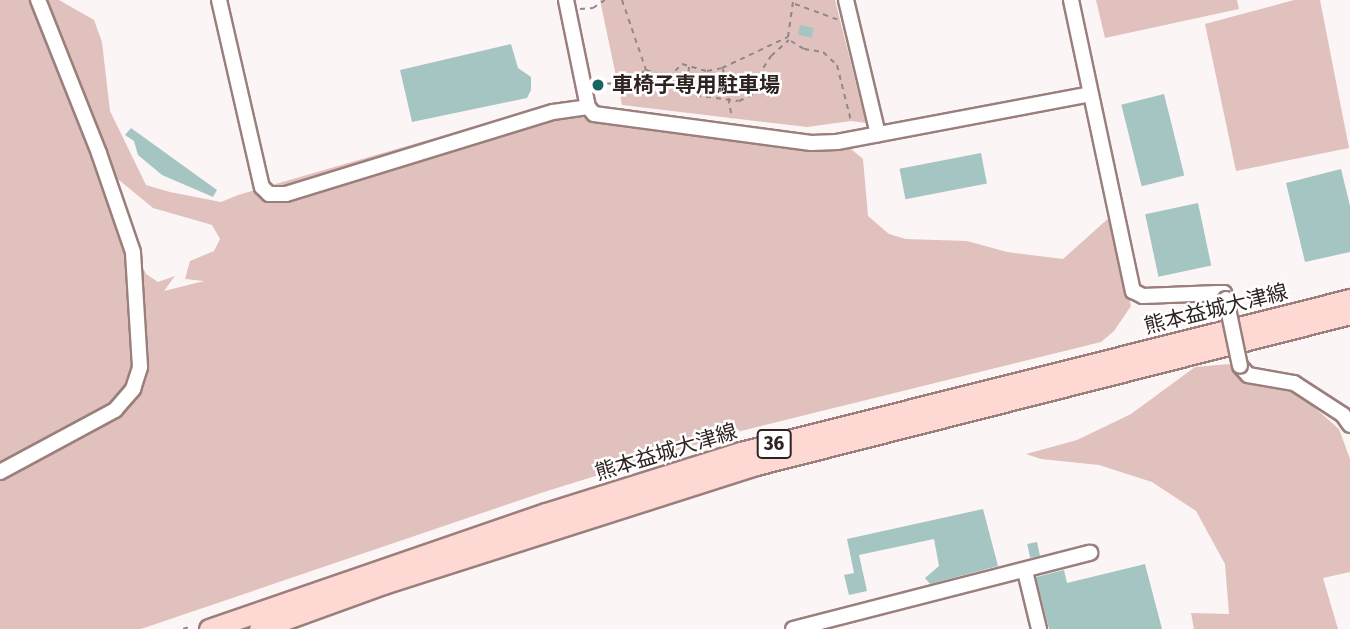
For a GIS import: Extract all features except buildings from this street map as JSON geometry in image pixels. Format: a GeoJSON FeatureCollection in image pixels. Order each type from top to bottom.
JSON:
{"type":"FeatureCollection","features":[{"type":"Feature","properties":{"kind":"main road","name":"熊本益城大津線"},"geometry":{"type":"LineString","coordinates":[[209,629],[533,518],[741,452],[1350,299]]}},
{"type":"Feature","properties":{"kind":"main road","name":"熊本益城大津線"},"geometry":{"type":"LineString","coordinates":[[259,629],[383,584],[756,465],[1350,314]]}},
{"type":"Feature","properties":{"kind":"street"},"geometry":{"type":"LineString","coordinates":[[0,472],[115,410],[133,389],[140,367],[133,252],[99,153],[38,0]]}},
{"type":"Feature","properties":{"kind":"street"},"geometry":{"type":"LineString","coordinates":[[219,0],[262,187],[269,194],[286,194],[553,112],[588,107]]}},
{"type":"Feature","properties":{"kind":"street"},"geometry":{"type":"LineString","coordinates":[[846,0],[878,134]]}},
{"type":"Feature","properties":{"kind":"street"},"geometry":{"type":"LineString","coordinates":[[1071,0],[1133,291],[1143,296],[1224,293],[1240,366],[1248,375],[1294,383],[1343,415],[1350,425]]}},
{"type":"Feature","properties":{"kind":"street"},"geometry":{"type":"LineString","coordinates":[[570,4],[588,107],[594,114],[811,144],[1090,94]]}},
{"type":"Feature","properties":{"kind":"street"},"geometry":{"type":"LineString","coordinates":[[793,629],[1090,553]]}},
{"type":"Feature","properties":{"kind":"street"},"geometry":{"type":"LineString","coordinates":[[1025,571],[1039,629]]}},
{"type":"Feature","properties":{"kind":"path"},"geometry":{"type":"LineString","coordinates":[[570,4],[593,8],[605,0]]}},
{"type":"Feature","properties":{"kind":"path"},"geometry":{"type":"LineString","coordinates":[[622,0],[646,69],[668,78],[682,64],[707,71],[722,68],[788,38]]}},
{"type":"Feature","properties":{"kind":"path"},"geometry":{"type":"LineString","coordinates":[[690,66],[686,94],[739,101],[766,88],[758,76],[771,56],[788,38],[793,2],[817,15],[845,21]]}},
{"type":"Feature","properties":{"kind":"path"},"geometry":{"type":"LineString","coordinates":[[788,38],[804,49],[824,52],[837,65],[852,121]]}},
{"type":"Feature","properties":{"kind":"path"},"geometry":{"type":"LineString","coordinates":[[722,68],[730,99],[732,123]]}},
{"type":"Feature","properties":{"kind":"path"},"geometry":{"type":"LineString","coordinates":[[592,84],[623,83],[646,69]]}},
{"type":"Feature","properties":{"kind":"shaded area"},"geometry":{"type":"Polygon","coordinates":[[[0,0],[59,0],[94,20],[102,42],[110,111],[146,185],[221,202],[563,101],[776,130],[845,144],[863,159],[868,216],[889,234],[906,239],[967,241],[1007,252],[1063,259],[1111,216],[1131,306],[1114,331],[1101,342],[737,432],[544,492],[141,629],[0,629],[0,0]],[[119,180],[104,183],[146,274],[158,282],[175,276],[164,291],[204,281],[185,279],[190,261],[214,251],[220,239],[212,225],[153,208],[119,180]]]}},
{"type":"Feature","properties":{"kind":"shaded area"},"geometry":{"type":"Polygon","coordinates":[[[600,0],[835,0],[866,123],[851,121],[807,127],[622,105],[600,0]]]}},
{"type":"Feature","properties":{"kind":"shaded area"},"geometry":{"type":"Polygon","coordinates":[[[1096,0],[1237,0],[1239,9],[1105,38],[1096,0]]]}},
{"type":"Feature","properties":{"kind":"shaded area"},"geometry":{"type":"Polygon","coordinates":[[[1294,0],[1320,0],[1349,148],[1236,171],[1205,24],[1294,0]]]}},
{"type":"Feature","properties":{"kind":"shaded area"},"geometry":{"type":"Polygon","coordinates":[[[1229,364],[1241,380],[1299,394],[1339,429],[1350,459],[1350,572],[1323,578],[1338,629],[1194,629],[1191,613],[1229,614],[1225,564],[1196,511],[1152,482],[1099,465],[1041,459],[1026,454],[1077,440],[1131,414],[1195,367],[1229,364]]]}},
{"type":"Feature","properties":{"kind":"place","name":"車椅子専用駐車場"},"geometry":{"type":"Point","coordinates":[598,85]}}]}
